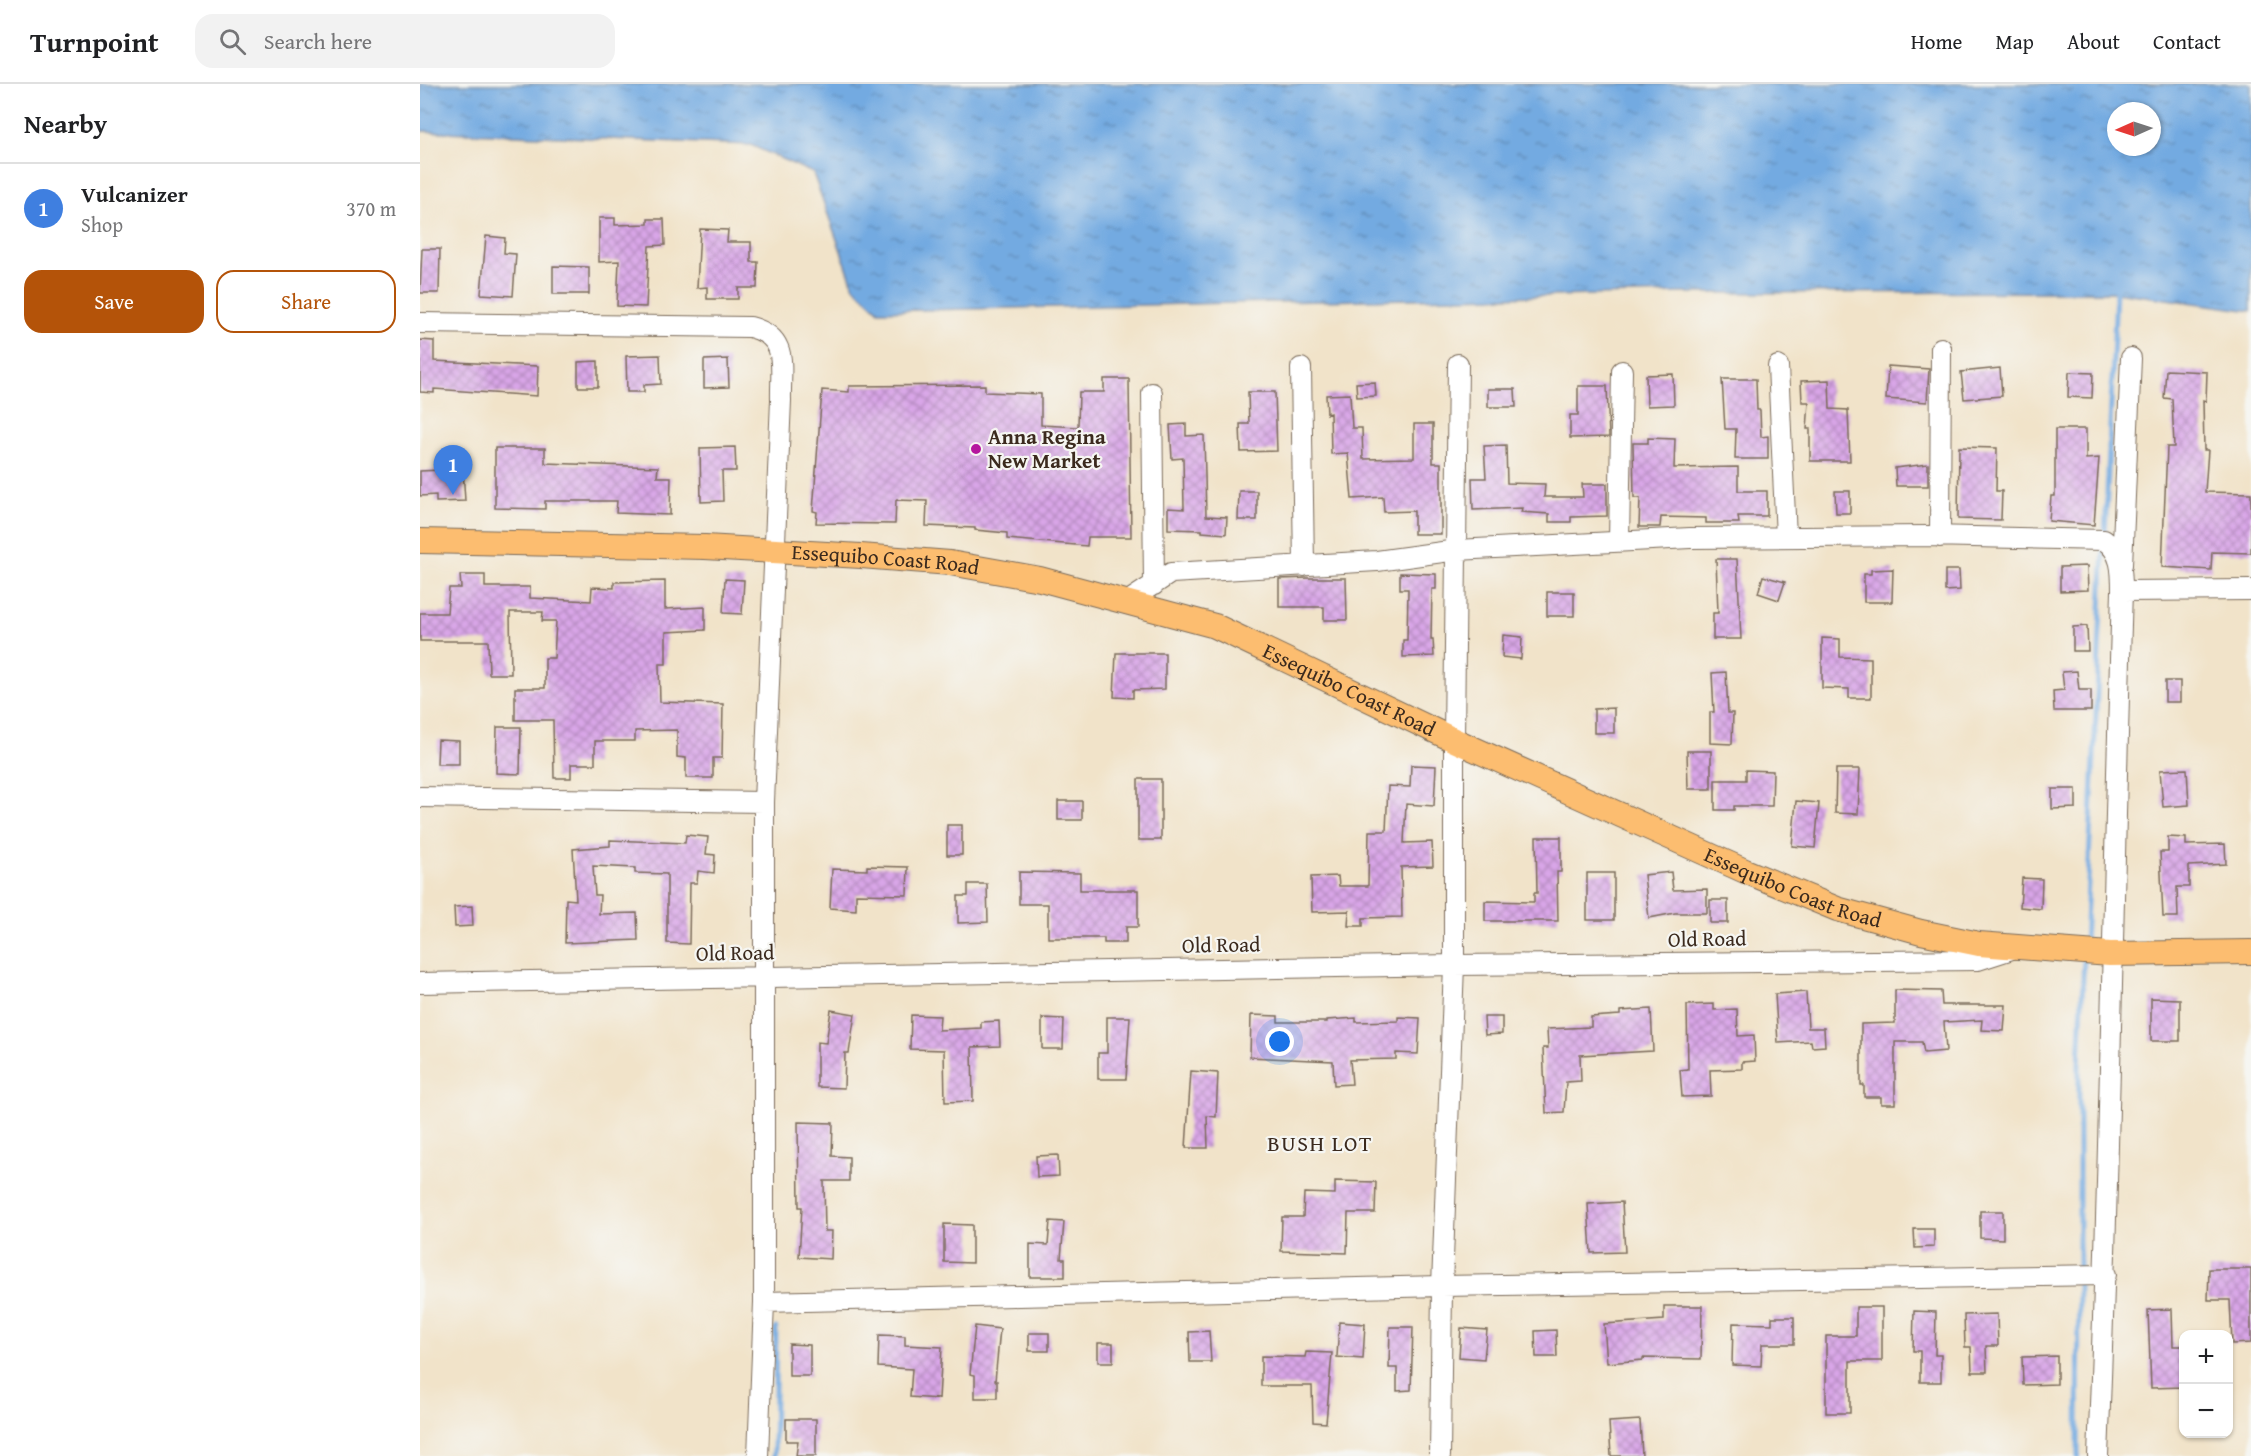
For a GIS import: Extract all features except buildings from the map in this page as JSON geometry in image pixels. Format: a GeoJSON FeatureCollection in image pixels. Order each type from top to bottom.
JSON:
{"type":"FeatureCollection","features":[{"type":"Feature","properties":{"kind":"main road","name":"Essequibo Coast Road"},"geometry":{"type":"LineString","coordinates":[[420,541],[773,550],[950,563],[1040,579],[1215,626],[1454,740],[1745,871],[1837,909],[1978,944],[2110,954],[2251,952]]}},
{"type":"Feature","properties":{"kind":"street"},"geometry":{"type":"LineString","coordinates":[[420,323],[750,327],[770,333],[780,350],[781,400],[764,802],[764,1302],[758,1456]]}},
{"type":"Feature","properties":{"kind":"street"},"geometry":{"type":"LineString","coordinates":[[1941,348],[1941,537]]}},
{"type":"Feature","properties":{"kind":"street"},"geometry":{"type":"LineString","coordinates":[[2098,1456],[2106,1275],[2110,954],[2122,567],[2132,358]]}},
{"type":"Feature","properties":{"kind":"street"},"geometry":{"type":"LineString","coordinates":[[1440,1456],[1442,1286],[1454,965],[1458,364]]}},
{"type":"Feature","properties":{"kind":"street"},"geometry":{"type":"LineString","coordinates":[[1778,366],[1786,537]]}},
{"type":"Feature","properties":{"kind":"street"},"geometry":{"type":"LineString","coordinates":[[1301,368],[1304,566]]}},
{"type":"Feature","properties":{"kind":"street"},"geometry":{"type":"LineString","coordinates":[[1619,541],[1622,371]]}},
{"type":"Feature","properties":{"kind":"street"},"geometry":{"type":"LineString","coordinates":[[1152,393],[1154,585]]}},
{"type":"Feature","properties":{"kind":"street"},"geometry":{"type":"LineString","coordinates":[[1127,602],[1171,573],[1377,561],[1457,550],[1619,541],[1786,537],[2104,540],[2115,551],[2122,567]]}},
{"type":"Feature","properties":{"kind":"street"},"geometry":{"type":"LineString","coordinates":[[2122,591],[2251,590]]}},
{"type":"Feature","properties":{"kind":"street"},"geometry":{"type":"LineString","coordinates":[[420,797],[764,802]]}},
{"type":"Feature","properties":{"kind":"street","name":"Old Road"},"geometry":{"type":"LineString","coordinates":[[420,982],[1454,965],[1978,960],[2020,946]]}},
{"type":"Feature","properties":{"kind":"street"},"geometry":{"type":"LineString","coordinates":[[764,1302],[1442,1286],[2106,1275]]}},
{"type":"Feature","properties":{"kind":"water"},"geometry":{"type":"Polygon","coordinates":[[[420,84],[2251,84],[2251,311],[2116,292],[1681,293],[879,311],[854,287],[813,173],[751,145],[420,131],[420,84]]]}},
{"type":"Feature","properties":{"kind":"waterway"},"geometry":{"type":"LineString","coordinates":[[2105,537],[2116,292]]}},
{"type":"Feature","properties":{"kind":"waterway"},"geometry":{"type":"LineString","coordinates":[[2085,945],[2104,546]]}},
{"type":"Feature","properties":{"kind":"waterway"},"geometry":{"type":"LineString","coordinates":[[2079,1271],[2079,1065],[2084,957]]}},
{"type":"Feature","properties":{"kind":"waterway"},"geometry":{"type":"LineString","coordinates":[[2078,1456],[2079,1281]]}},
{"type":"Feature","properties":{"kind":"waterway"},"geometry":{"type":"LineString","coordinates":[[774,1456],[776,1328]]}},
{"type":"Feature","properties":{"kind":"place","name":"Anna Regina New Market"},"geometry":{"type":"Point","coordinates":[976,449]}},
{"type":"Feature","properties":{"kind":"place","name":"Vulcanizer"},"geometry":{"type":"Point","coordinates":[453,495]}},
{"type":"Feature","properties":{"kind":"district","name":"BUSH LOT"},"geometry":{"type":"Point","coordinates":[1320,1143]}}]}
